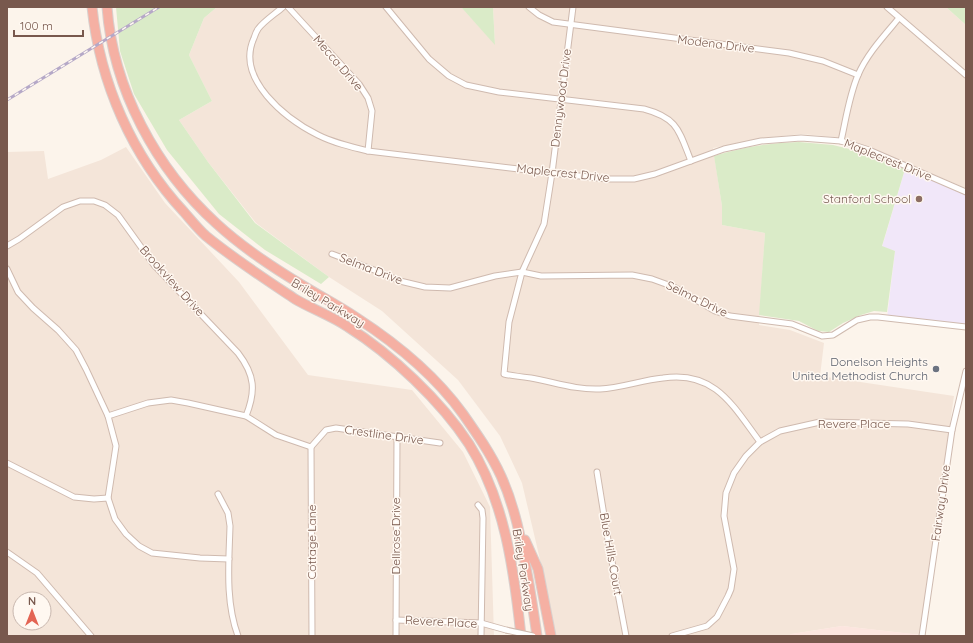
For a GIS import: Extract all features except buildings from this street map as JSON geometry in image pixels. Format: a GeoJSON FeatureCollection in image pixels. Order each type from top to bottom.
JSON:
{"type":"FeatureCollection","features":[{"type":"Feature","properties":{"kind":"highway","name":"Briley Parkway"},"geometry":{"type":"LineString","coordinates":[[92,7],[99,54],[108,86],[122,117],[150,170],[171,198],[205,235],[244,264],[297,300],[348,326],[401,366],[442,408],[468,443],[486,474],[502,517],[515,587],[521,636]]}},
{"type":"Feature","properties":{"kind":"highway","name":"Briley Parkway"},"geometry":{"type":"LineString","coordinates":[[107,7],[112,46],[120,74],[131,102],[150,142],[164,164],[189,195],[217,224],[255,254],[302,285],[356,317],[414,360],[463,413],[501,476],[520,529],[537,636]]}},
{"type":"Feature","properties":{"kind":"highway"},"geometry":{"type":"LineString","coordinates":[[520,529],[538,569],[551,636]]}},
{"type":"Feature","properties":{"kind":"highway"},"geometry":{"type":"LineString","coordinates":[[515,587],[513,620],[515,636]]}},
{"type":"Feature","properties":{"kind":"street","name":"Maplecrest Drive"},"geometry":{"type":"LineString","coordinates":[[283,7],[258,30],[250,45],[249,61],[257,82],[271,102],[298,124],[320,136],[345,145],[368,150],[552,173],[607,179],[634,179],[655,174],[724,149],[761,141],[801,138],[841,141],[869,150],[966,192]]}},
{"type":"Feature","properties":{"kind":"street","name":"Mecca Drive"},"geometry":{"type":"LineString","coordinates":[[288,7],[359,84],[368,98],[372,110],[368,150]]}},
{"type":"Feature","properties":{"kind":"street"},"geometry":{"type":"LineString","coordinates":[[386,7],[429,59],[449,76],[460,82],[466,85],[499,92],[644,109],[656,112],[670,120],[678,129],[691,161]]}},
{"type":"Feature","properties":{"kind":"street","name":"Modena Drive"},"geometry":{"type":"LineString","coordinates":[[529,7],[539,15],[553,22],[789,53],[823,61],[858,75]]}},
{"type":"Feature","properties":{"kind":"street","name":"Dennywood Drive"},"geometry":{"type":"LineString","coordinates":[[573,7],[562,99],[544,224],[522,272],[509,322],[504,374],[587,389],[602,389],[664,377],[699,379],[728,399],[760,442]]}},
{"type":"Feature","properties":{"kind":"street"},"geometry":{"type":"LineString","coordinates":[[887,7],[966,75]]}},
{"type":"Feature","properties":{"kind":"street"},"geometry":{"type":"LineString","coordinates":[[841,141],[848,109],[858,75],[875,47],[899,18]]}},
{"type":"Feature","properties":{"kind":"street","name":"Brookview Drive"},"geometry":{"type":"LineString","coordinates":[[7,246],[63,207],[80,201],[94,201],[105,205],[118,215],[154,265],[238,353],[247,365],[252,378],[252,391],[250,405],[246,416]]}},
{"type":"Feature","properties":{"kind":"street","name":"Selma Drive"},"geometry":{"type":"LineString","coordinates":[[332,254],[400,281],[424,286],[450,288],[495,276],[522,272],[541,276],[632,275],[652,279],[674,287],[715,311],[730,316],[792,324],[822,336],[833,335],[857,320],[878,316],[966,327]]}},
{"type":"Feature","properties":{"kind":"street"},"geometry":{"type":"LineString","coordinates":[[7,269],[18,292],[33,308],[58,330],[76,350],[108,416],[116,446],[108,498],[115,519],[126,534],[139,546],[152,553],[200,558],[229,559]]}},
{"type":"Feature","properties":{"kind":"street","name":"Fairway Drive"},"geometry":{"type":"LineString","coordinates":[[922,636],[952,430],[966,371]]}},
{"type":"Feature","properties":{"kind":"street"},"geometry":{"type":"LineString","coordinates":[[108,416],[148,403],[172,400],[246,416],[276,435],[311,447]]}},
{"type":"Feature","properties":{"kind":"street","name":"Revere Place"},"geometry":{"type":"LineString","coordinates":[[672,636],[707,626],[717,617],[728,596],[731,589],[734,569],[724,516],[726,493],[734,473],[746,456],[760,442],[780,431],[820,422],[908,424],[952,430]]}},
{"type":"Feature","properties":{"kind":"street","name":"Crestline Drive"},"geometry":{"type":"LineString","coordinates":[[311,447],[326,430],[336,428],[440,443]]}},
{"type":"Feature","properties":{"kind":"street","name":"Dellrose Drive"},"geometry":{"type":"LineString","coordinates":[[396,636],[397,436]]}},
{"type":"Feature","properties":{"kind":"street","name":"Cottage Lane"},"geometry":{"type":"LineString","coordinates":[[311,447],[312,636]]}},
{"type":"Feature","properties":{"kind":"street"},"geometry":{"type":"LineString","coordinates":[[7,463],[74,497],[94,499],[108,498]]}},
{"type":"Feature","properties":{"kind":"street","name":"Blue Hills Court"},"geometry":{"type":"LineString","coordinates":[[597,472],[626,636]]}},
{"type":"Feature","properties":{"kind":"street"},"geometry":{"type":"LineString","coordinates":[[218,494],[228,513],[230,526],[229,601],[232,620],[238,636]]}},
{"type":"Feature","properties":{"kind":"street"},"geometry":{"type":"LineString","coordinates":[[478,505],[482,510],[483,518],[481,636]]}},
{"type":"Feature","properties":{"kind":"street"},"geometry":{"type":"LineString","coordinates":[[7,552],[37,574],[91,636]]}},
{"type":"Feature","properties":{"kind":"street","name":"Revere Place"},"geometry":{"type":"LineString","coordinates":[[396,620],[481,623],[533,636]]}},
{"type":"Feature","properties":{"kind":"shaded area"},"geometry":{"type":"Polygon","coordinates":[[[217,7],[461,7],[495,44],[493,7],[946,7],[966,25],[966,188],[845,138],[802,134],[762,138],[713,148],[722,206],[722,225],[765,233],[759,325],[790,330],[824,343],[820,376],[954,396],[920,635],[842,626],[792,634],[788,636],[556,636],[522,483],[500,436],[458,380],[382,311],[329,277],[256,223],[208,162],[179,120],[212,101],[189,55],[204,18],[217,7]]]}},
{"type":"Feature","properties":{"kind":"shaded area"},"geometry":{"type":"Polygon","coordinates":[[[126,147],[165,203],[239,282],[308,375],[412,390],[463,452],[490,507],[494,636],[7,636],[7,152],[44,151],[48,179],[101,160],[126,147]]]}},
{"type":"Feature","properties":{"kind":"shaded area"},"geometry":{"type":"Polygon","coordinates":[[[906,166],[966,192],[966,327],[887,318],[895,251],[882,247],[906,166]]]}},
{"type":"Feature","properties":{"kind":"shaded area"},"geometry":{"type":"Polygon","coordinates":[[[842,626],[922,635],[788,636],[791,634],[842,626]]]}},
{"type":"Feature","properties":{"kind":"green space"},"geometry":{"type":"Polygon","coordinates":[[[116,7],[217,7],[204,18],[189,55],[212,101],[179,120],[208,162],[255,223],[329,277],[321,284],[265,250],[219,214],[167,150],[134,94],[120,51],[116,7]]]}},
{"type":"Feature","properties":{"kind":"green space"},"geometry":{"type":"Polygon","coordinates":[[[461,7],[493,7],[495,45],[461,7]]]}},
{"type":"Feature","properties":{"kind":"green space"},"geometry":{"type":"Polygon","coordinates":[[[946,7],[966,7],[966,25],[946,7]]]}},
{"type":"Feature","properties":{"kind":"green space"},"geometry":{"type":"Polygon","coordinates":[[[799,142],[833,145],[866,153],[905,169],[882,246],[895,251],[887,312],[874,311],[861,315],[843,323],[829,332],[818,331],[799,321],[759,315],[765,233],[722,225],[722,206],[714,156],[756,146],[799,142]]]}},
{"type":"Feature","properties":{"kind":"railway"},"geometry":{"type":"LineString","coordinates":[[7,100],[159,7]]}},
{"type":"Feature","properties":{"kind":"place","name":"Stanford School"},"geometry":{"type":"Point","coordinates":[919,199]}},
{"type":"Feature","properties":{"kind":"place","name":"Donelson Heights United Methodist Church"},"geometry":{"type":"Point","coordinates":[936,369]}}]}
